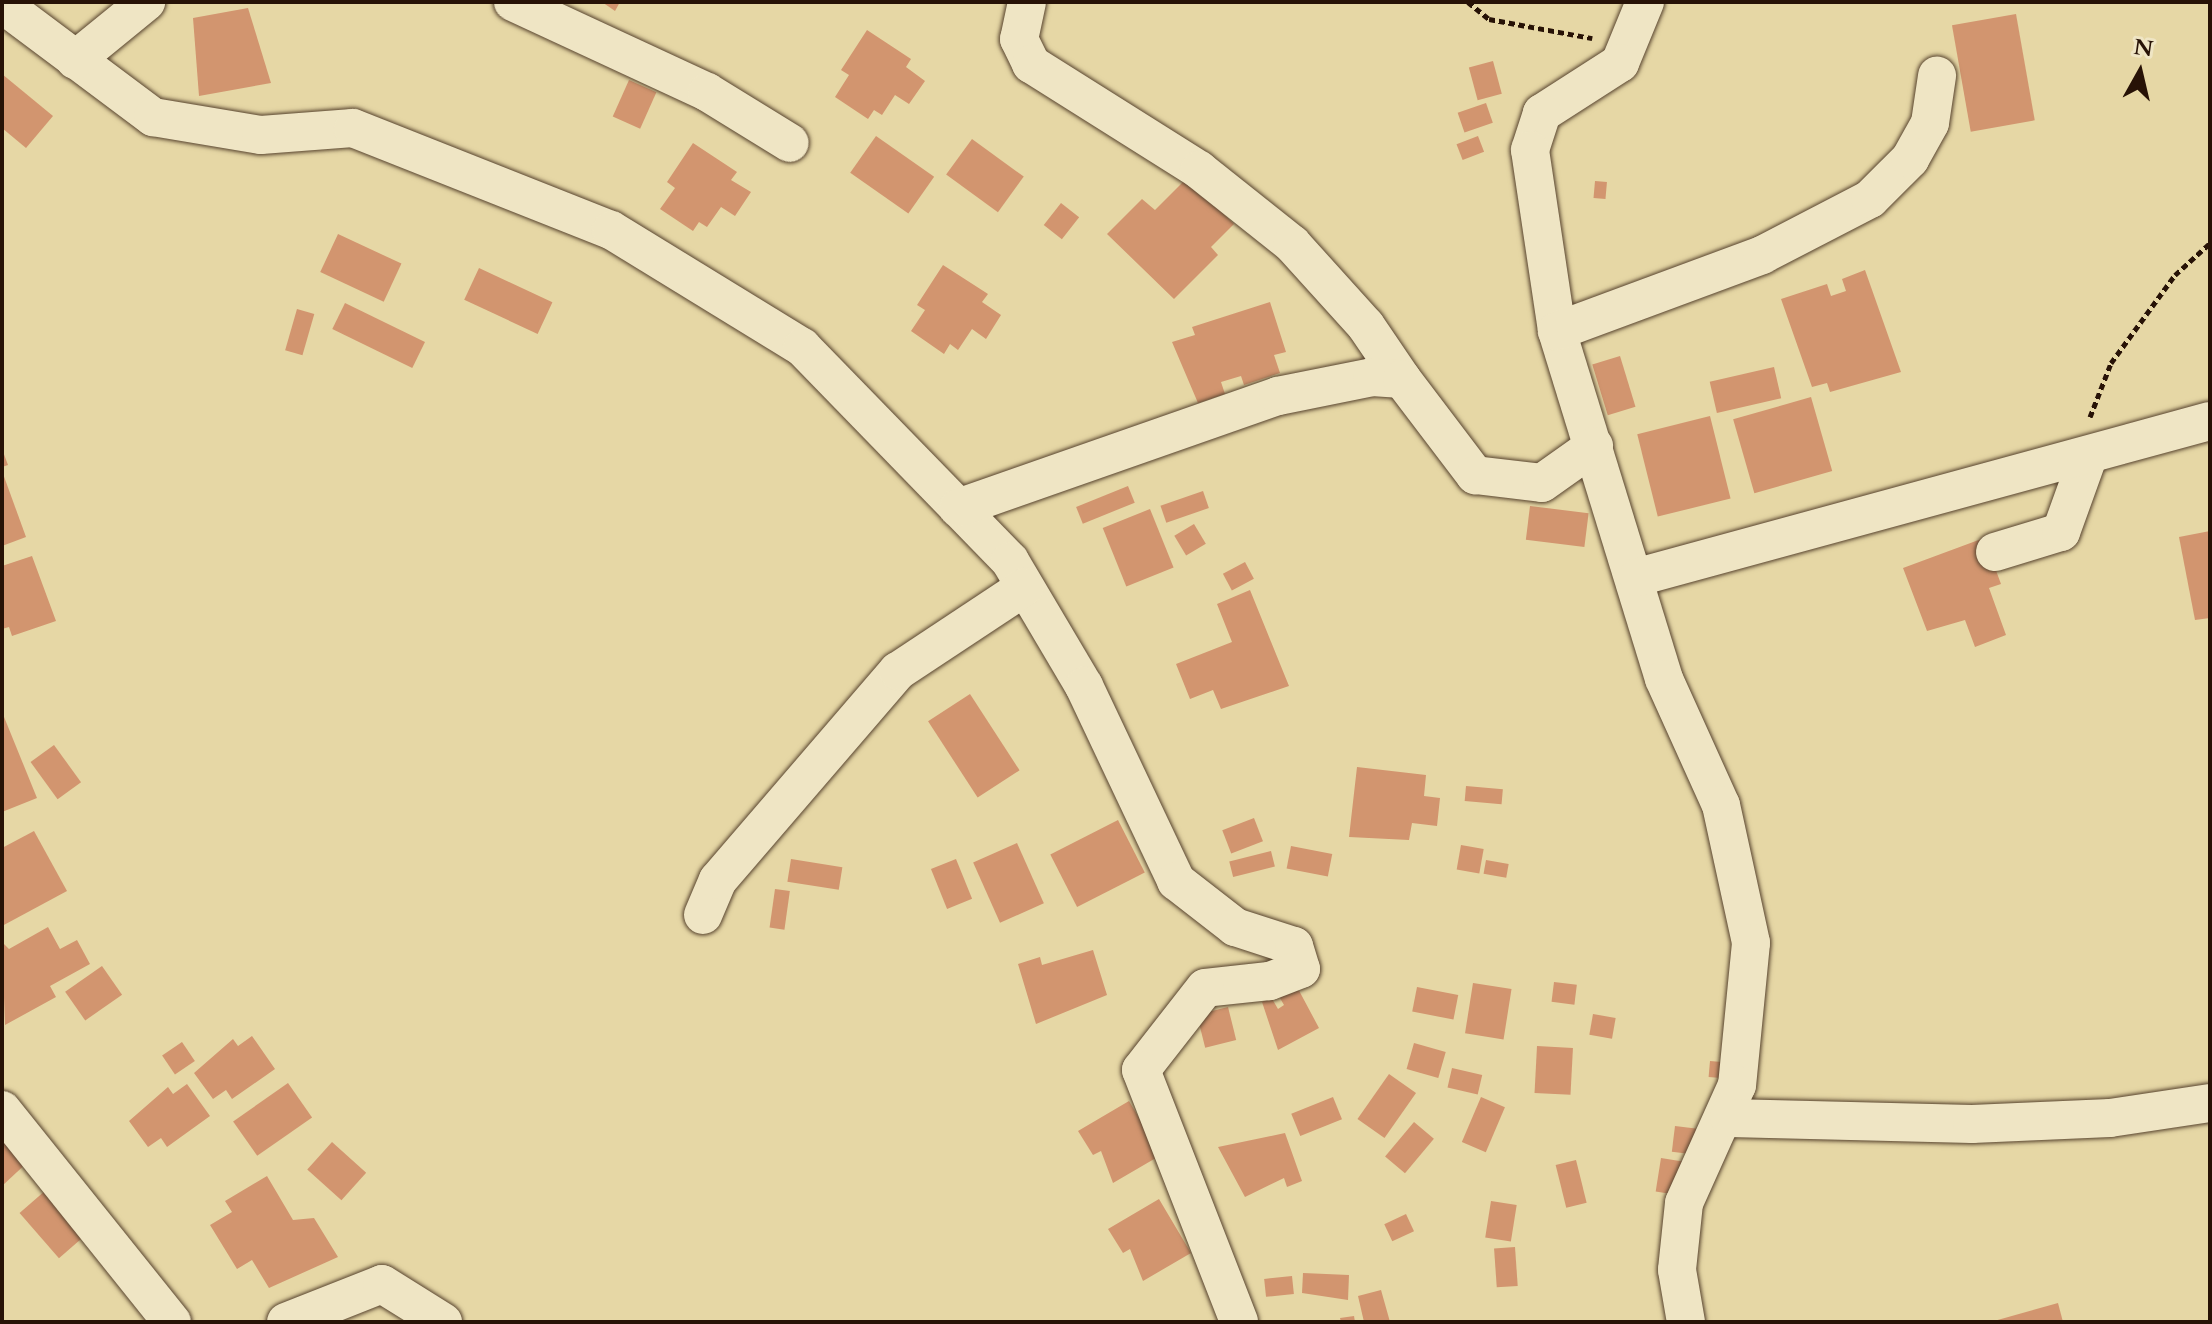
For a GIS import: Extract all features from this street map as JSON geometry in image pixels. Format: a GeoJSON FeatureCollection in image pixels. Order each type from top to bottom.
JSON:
{"type":"FeatureCollection","features":[{"type":"Feature","properties":{"kind":"street"},"geometry":{"type":"LineString","coordinates":[[75,60],[146,2]]}},
{"type":"Feature","properties":{"kind":"street"},"geometry":{"type":"LineString","coordinates":[[513,2],[707,92],[790,143]]}},
{"type":"Feature","properties":{"kind":"street"},"geometry":{"type":"LineString","coordinates":[[1027,2],[1019,39],[1031,64],[1199,170],[1292,244],[1366,326],[1475,475],[1542,483],[1594,446]]}},
{"type":"Feature","properties":{"kind":"street"},"geometry":{"type":"LineString","coordinates":[[1645,2],[1632,48],[1599,79],[1542,113],[1530,150],[1557,331],[1638,577],[1664,679],[1721,805],[1739,871],[1751,993],[1729,1118],[1684,1203],[1677,1270],[1686,1322]]}},
{"type":"Feature","properties":{"kind":"street"},"geometry":{"type":"LineString","coordinates":[[2,4],[153,117],[261,135],[353,128],[611,230],[802,347],[958,508],[1025,587],[1084,686],[1176,881],[1235,927],[1294,946],[1301,969],[1269,981],[1205,988],[1141,1070],[1239,1322]]}},
{"type":"Feature","properties":{"kind":"street"},"geometry":{"type":"LineString","coordinates":[[1557,331],[1762,255],[1870,199],[1910,159],[1930,123],[1937,76]]}},
{"type":"Feature","properties":{"kind":"street"},"geometry":{"type":"LineString","coordinates":[[958,508],[1278,396],[1372,377],[1402,379]]}},
{"type":"Feature","properties":{"kind":"street"},"geometry":{"type":"LineString","coordinates":[[1638,577],[2088,457],[2210,421]]}},
{"type":"Feature","properties":{"kind":"street"},"geometry":{"type":"LineString","coordinates":[[1995,552],[2061,532],[2088,457]]}},
{"type":"Feature","properties":{"kind":"street"},"geometry":{"type":"LineString","coordinates":[[703,915],[718,880],[898,671],[1025,587]]}},
{"type":"Feature","properties":{"kind":"street"},"geometry":{"type":"LineString","coordinates":[[1729,1118],[1972,1124],[2110,1118],[2210,1103]]}},
{"type":"Feature","properties":{"kind":"street"},"geometry":{"type":"LineString","coordinates":[[2,1110],[172,1322]]}},
{"type":"Feature","properties":{"kind":"street"},"geometry":{"type":"LineString","coordinates":[[286,1322],[382,1284],[402,1290],[443,1322]]}},
{"type":"Feature","properties":{"kind":"path"},"geometry":{"type":"LineString","coordinates":[[1468,2],[1489,19],[1632,48]]}},
{"type":"Feature","properties":{"kind":"path"},"geometry":{"type":"LineString","coordinates":[[2088,457],[2098,385],[2175,275],[2210,243]]}},
{"type":"Feature","properties":{"kind":"building"},"geometry":{"type":"Polygon","coordinates":[[[602,2],[620,2],[615,11],[602,2]]]}},
{"type":"Feature","properties":{"kind":"building"},"geometry":{"type":"Polygon","coordinates":[[[248,8],[271,83],[199,96],[193,18],[248,8]]]}},
{"type":"Feature","properties":{"kind":"building"},"geometry":{"type":"Polygon","coordinates":[[[2016,14],[2035,120],[1971,132],[1952,25],[2016,14]]]}},
{"type":"Feature","properties":{"kind":"building"},"geometry":{"type":"Polygon","coordinates":[[[867,30],[911,59],[906,67],[925,81],[909,104],[895,95],[882,115],[874,110],[868,119],[835,97],[849,75],[841,70],[867,30]]]}},
{"type":"Feature","properties":{"kind":"building"},"geometry":{"type":"Polygon","coordinates":[[[1493,61],[1502,94],[1478,100],[1469,67],[1493,61]]]}},
{"type":"Feature","properties":{"kind":"building"},"geometry":{"type":"Polygon","coordinates":[[[2,74],[53,116],[26,148],[2,128],[2,74]]]}},
{"type":"Feature","properties":{"kind":"building"},"geometry":{"type":"Polygon","coordinates":[[[629,80],[656,92],[640,129],[613,117],[629,80]]]}},
{"type":"Feature","properties":{"kind":"building"},"geometry":{"type":"Polygon","coordinates":[[[1486,103],[1493,123],[1464,133],[1458,113],[1486,103]]]}},
{"type":"Feature","properties":{"kind":"building"},"geometry":{"type":"Polygon","coordinates":[[[876,136],[934,177],[908,214],[850,173],[876,136]]]}},
{"type":"Feature","properties":{"kind":"building"},"geometry":{"type":"Polygon","coordinates":[[[1478,136],[1484,152],[1463,160],[1457,144],[1478,136]]]}},
{"type":"Feature","properties":{"kind":"building"},"geometry":{"type":"Polygon","coordinates":[[[972,139],[1024,177],[998,212],[946,175],[972,139]]]}},
{"type":"Feature","properties":{"kind":"building"},"geometry":{"type":"Polygon","coordinates":[[[693,143],[737,172],[731,180],[751,192],[735,216],[721,207],[707,227],[699,222],[693,231],[660,209],[675,188],[667,182],[693,143]]]}},
{"type":"Feature","properties":{"kind":"building"},"geometry":{"type":"Polygon","coordinates":[[[1187,178],[1234,224],[1211,247],[1218,255],[1174,299],[1107,234],[1142,199],[1155,210],[1187,178]]]}},
{"type":"Feature","properties":{"kind":"building"},"geometry":{"type":"Polygon","coordinates":[[[1595,181],[1607,182],[1605,199],[1594,198],[1595,181]]]}},
{"type":"Feature","properties":{"kind":"building"},"geometry":{"type":"Polygon","coordinates":[[[1061,203],[1079,217],[1062,239],[1044,225],[1061,203]]]}},
{"type":"Feature","properties":{"kind":"building"},"geometry":{"type":"Polygon","coordinates":[[[338,234],[401,264],[384,302],[320,272],[338,234]]]}},
{"type":"Feature","properties":{"kind":"building"},"geometry":{"type":"Polygon","coordinates":[[[943,265],[988,294],[982,302],[1001,315],[986,339],[972,329],[958,350],[950,344],[944,354],[911,331],[925,310],[917,305],[943,265]]]}},
{"type":"Feature","properties":{"kind":"building"},"geometry":{"type":"Polygon","coordinates":[[[479,268],[552,302],[538,334],[464,300],[479,268]]]}},
{"type":"Feature","properties":{"kind":"building"},"geometry":{"type":"Polygon","coordinates":[[[1865,270],[1901,372],[1830,392],[1827,383],[1812,387],[1781,299],[1827,284],[1831,296],[1846,291],[1842,279],[1865,270]]]}},
{"type":"Feature","properties":{"kind":"building"},"geometry":{"type":"Polygon","coordinates":[[[1270,302],[1286,352],[1274,355],[1280,373],[1244,385],[1241,376],[1221,382],[1225,394],[1198,403],[1172,342],[1195,335],[1192,327],[1270,302]]]}},
{"type":"Feature","properties":{"kind":"building"},"geometry":{"type":"Polygon","coordinates":[[[345,303],[425,342],[412,368],[332,329],[345,303]]]}},
{"type":"Feature","properties":{"kind":"building"},"geometry":{"type":"Polygon","coordinates":[[[297,309],[314,314],[302,355],[285,350],[297,309]]]}},
{"type":"Feature","properties":{"kind":"building"},"geometry":{"type":"Polygon","coordinates":[[[1620,356],[1635,407],[1608,415],[1592,364],[1620,356]]]}},
{"type":"Feature","properties":{"kind":"building"},"geometry":{"type":"Polygon","coordinates":[[[1774,367],[1781,398],[1717,413],[1710,382],[1774,367]]]}},
{"type":"Feature","properties":{"kind":"building"},"geometry":{"type":"Polygon","coordinates":[[[1811,397],[1832,471],[1754,493],[1733,419],[1811,397]]]}},
{"type":"Feature","properties":{"kind":"building"},"geometry":{"type":"Polygon","coordinates":[[[1710,416],[1731,498],[1658,517],[1637,434],[1710,416]]]}},
{"type":"Feature","properties":{"kind":"building"},"geometry":{"type":"Polygon","coordinates":[[[2,449],[8,465],[2,467],[2,449]]]}},
{"type":"Feature","properties":{"kind":"building"},"geometry":{"type":"Polygon","coordinates":[[[2,471],[26,537],[2,546],[2,471]]]}},
{"type":"Feature","properties":{"kind":"building"},"geometry":{"type":"Polygon","coordinates":[[[1128,486],[1135,503],[1083,524],[1076,507],[1128,486]]]}},
{"type":"Feature","properties":{"kind":"building"},"geometry":{"type":"Polygon","coordinates":[[[1203,491],[1209,508],[1166,523],[1160,506],[1203,491]]]}},
{"type":"Feature","properties":{"kind":"building"},"geometry":{"type":"Polygon","coordinates":[[[1530,506],[1589,513],[1584,547],[1526,540],[1530,506]]]}},
{"type":"Feature","properties":{"kind":"building"},"geometry":{"type":"Polygon","coordinates":[[[1150,509],[1174,567],[1126,587],[1103,528],[1150,509]]]}},
{"type":"Feature","properties":{"kind":"building"},"geometry":{"type":"Polygon","coordinates":[[[1194,524],[1206,544],[1186,556],[1174,536],[1194,524]]]}},
{"type":"Feature","properties":{"kind":"building"},"geometry":{"type":"Polygon","coordinates":[[[2210,531],[2210,618],[2195,620],[2179,537],[2210,531]]]}},
{"type":"Feature","properties":{"kind":"building"},"geometry":{"type":"Polygon","coordinates":[[[1984,538],[2001,584],[1989,588],[2006,635],[1975,647],[1965,620],[1927,631],[1903,568],[1984,538]]]}},
{"type":"Feature","properties":{"kind":"building"},"geometry":{"type":"Polygon","coordinates":[[[32,556],[56,621],[12,636],[9,627],[2,629],[2,566],[32,556]]]}},
{"type":"Feature","properties":{"kind":"building"},"geometry":{"type":"Polygon","coordinates":[[[1245,562],[1254,579],[1232,591],[1223,574],[1245,562]]]}},
{"type":"Feature","properties":{"kind":"building"},"geometry":{"type":"Polygon","coordinates":[[[1250,590],[1289,686],[1221,709],[1213,690],[1190,699],[1176,664],[1232,642],[1217,604],[1250,590]]]}},
{"type":"Feature","properties":{"kind":"building"},"geometry":{"type":"Polygon","coordinates":[[[970,694],[1020,770],[978,798],[928,721],[970,694]]]}},
{"type":"Feature","properties":{"kind":"building"},"geometry":{"type":"Polygon","coordinates":[[[2,712],[37,798],[2,812],[2,712]]]}},
{"type":"Feature","properties":{"kind":"building"},"geometry":{"type":"Polygon","coordinates":[[[54,745],[81,782],[58,799],[31,762],[54,745]]]}},
{"type":"Feature","properties":{"kind":"building"},"geometry":{"type":"Polygon","coordinates":[[[1357,767],[1426,775],[1424,796],[1440,798],[1437,826],[1412,823],[1409,840],[1349,837],[1357,767]]]}},
{"type":"Feature","properties":{"kind":"building"},"geometry":{"type":"Polygon","coordinates":[[[1466,786],[1503,789],[1502,804],[1465,801],[1466,786]]]}},
{"type":"Feature","properties":{"kind":"building"},"geometry":{"type":"Polygon","coordinates":[[[1254,818],[1263,841],[1231,854],[1222,830],[1254,818]]]}},
{"type":"Feature","properties":{"kind":"building"},"geometry":{"type":"Polygon","coordinates":[[[1118,820],[1145,873],[1077,907],[1050,855],[1118,820]]]}},
{"type":"Feature","properties":{"kind":"building"},"geometry":{"type":"Polygon","coordinates":[[[34,831],[67,891],[2,926],[2,848],[34,831]]]}},
{"type":"Feature","properties":{"kind":"building"},"geometry":{"type":"Polygon","coordinates":[[[1017,843],[1044,903],[1000,923],[973,863],[1017,843]]]}},
{"type":"Feature","properties":{"kind":"building"},"geometry":{"type":"Polygon","coordinates":[[[1461,845],[1484,849],[1479,874],[1457,870],[1461,845]]]}},
{"type":"Feature","properties":{"kind":"building"},"geometry":{"type":"Polygon","coordinates":[[[1291,846],[1332,854],[1328,877],[1287,869],[1291,846]]]}},
{"type":"Feature","properties":{"kind":"building"},"geometry":{"type":"Polygon","coordinates":[[[1271,851],[1275,867],[1233,877],[1229,861],[1271,851]]]}},
{"type":"Feature","properties":{"kind":"building"},"geometry":{"type":"Polygon","coordinates":[[[791,859],[842,867],[839,890],[787,882],[791,859]]]}},
{"type":"Feature","properties":{"kind":"building"},"geometry":{"type":"Polygon","coordinates":[[[956,859],[972,899],[947,909],[931,869],[956,859]]]}},
{"type":"Feature","properties":{"kind":"building"},"geometry":{"type":"Polygon","coordinates":[[[1486,860],[1509,864],[1506,878],[1484,874],[1486,860]]]}},
{"type":"Feature","properties":{"kind":"building"},"geometry":{"type":"Polygon","coordinates":[[[775,889],[790,891],[784,930],[770,928],[775,889]]]}},
{"type":"Feature","properties":{"kind":"building"},"geometry":{"type":"Polygon","coordinates":[[[48,927],[60,949],[77,940],[90,964],[50,986],[56,997],[5,1025],[2,942],[9,949],[48,927]]]}},
{"type":"Feature","properties":{"kind":"building"},"geometry":{"type":"Polygon","coordinates":[[[1093,950],[1107,995],[1036,1024],[1018,964],[1040,957],[1042,965],[1093,950]]]}},
{"type":"Feature","properties":{"kind":"building"},"geometry":{"type":"Polygon","coordinates":[[[102,966],[122,995],[85,1020],[65,992],[102,966]]]}},
{"type":"Feature","properties":{"kind":"building"},"geometry":{"type":"Polygon","coordinates":[[[1554,982],[1577,985],[1574,1005],[1552,1002],[1554,982]]]}},
{"type":"Feature","properties":{"kind":"building"},"geometry":{"type":"Polygon","coordinates":[[[1295,983],[1319,1028],[1278,1050],[1262,1002],[1271,997],[1278,1009],[1284,1005],[1277,993],[1295,983]]]}},
{"type":"Feature","properties":{"kind":"building"},"geometry":{"type":"Polygon","coordinates":[[[1473,983],[1512,989],[1504,1039],[1465,1033],[1473,983]]]}},
{"type":"Feature","properties":{"kind":"building"},"geometry":{"type":"Polygon","coordinates":[[[1417,987],[1458,995],[1453,1020],[1412,1012],[1417,987]]]}},
{"type":"Feature","properties":{"kind":"building"},"geometry":{"type":"Polygon","coordinates":[[[1228,1007],[1236,1040],[1205,1048],[1197,1015],[1228,1007]]]}},
{"type":"Feature","properties":{"kind":"building"},"geometry":{"type":"Polygon","coordinates":[[[1593,1014],[1616,1018],[1612,1039],[1589,1035],[1593,1014]]]}},
{"type":"Feature","properties":{"kind":"building"},"geometry":{"type":"Polygon","coordinates":[[[252,1036],[275,1069],[232,1099],[226,1090],[213,1099],[194,1073],[233,1039],[238,1046],[252,1036]]]}},
{"type":"Feature","properties":{"kind":"building"},"geometry":{"type":"Polygon","coordinates":[[[182,1042],[195,1061],[175,1074],[162,1055],[182,1042]]]}},
{"type":"Feature","properties":{"kind":"building"},"geometry":{"type":"Polygon","coordinates":[[[1414,1043],[1446,1052],[1438,1078],[1407,1069],[1414,1043]]]}},
{"type":"Feature","properties":{"kind":"building"},"geometry":{"type":"Polygon","coordinates":[[[1537,1046],[1573,1048],[1570,1095],[1535,1093],[1537,1046]]]}},
{"type":"Feature","properties":{"kind":"building"},"geometry":{"type":"Polygon","coordinates":[[[1710,1061],[1731,1063],[1730,1079],[1709,1077],[1710,1061]]]}},
{"type":"Feature","properties":{"kind":"building"},"geometry":{"type":"Polygon","coordinates":[[[1452,1068],[1482,1075],[1478,1094],[1448,1087],[1452,1068]]]}},
{"type":"Feature","properties":{"kind":"building"},"geometry":{"type":"Polygon","coordinates":[[[1389,1074],[1416,1093],[1384,1138],[1357,1119],[1389,1074]]]}},
{"type":"Feature","properties":{"kind":"building"},"geometry":{"type":"Polygon","coordinates":[[[288,1083],[312,1117],[257,1156],[233,1121],[288,1083]]]}},
{"type":"Feature","properties":{"kind":"building"},"geometry":{"type":"Polygon","coordinates":[[[187,1084],[210,1116],[167,1147],[161,1138],[148,1147],[129,1121],[168,1087],[173,1094],[187,1084]]]}},
{"type":"Feature","properties":{"kind":"building"},"geometry":{"type":"Polygon","coordinates":[[[1333,1097],[1342,1119],[1300,1136],[1291,1114],[1333,1097]]]}},
{"type":"Feature","properties":{"kind":"building"},"geometry":{"type":"Polygon","coordinates":[[[1481,1097],[1505,1107],[1486,1152],[1462,1142],[1481,1097]]]}},
{"type":"Feature","properties":{"kind":"building"},"geometry":{"type":"Polygon","coordinates":[[[1129,1101],[1161,1155],[1113,1183],[1101,1151],[1093,1155],[1078,1131],[1129,1101]]]}},
{"type":"Feature","properties":{"kind":"building"},"geometry":{"type":"Polygon","coordinates":[[[1414,1122],[1434,1139],[1405,1173],[1385,1156],[1414,1122]]]}},
{"type":"Feature","properties":{"kind":"building"},"geometry":{"type":"Polygon","coordinates":[[[1675,1126],[1706,1130],[1703,1156],[1672,1152],[1675,1126]]]}},
{"type":"Feature","properties":{"kind":"building"},"geometry":{"type":"Polygon","coordinates":[[[2,1129],[31,1159],[2,1186],[2,1129]]]}},
{"type":"Feature","properties":{"kind":"building"},"geometry":{"type":"Polygon","coordinates":[[[1285,1133],[1302,1181],[1287,1187],[1284,1178],[1245,1197],[1218,1147],[1285,1133]]]}},
{"type":"Feature","properties":{"kind":"building"},"geometry":{"type":"Polygon","coordinates":[[[332,1142],[366,1173],[341,1200],[307,1169],[332,1142]]]}},
{"type":"Feature","properties":{"kind":"building"},"geometry":{"type":"Polygon","coordinates":[[[1661,1158],[1697,1164],[1691,1197],[1656,1192],[1661,1158]]]}},
{"type":"Feature","properties":{"kind":"building"},"geometry":{"type":"Polygon","coordinates":[[[1576,1160],[1587,1203],[1566,1208],[1556,1165],[1576,1160]]]}},
{"type":"Feature","properties":{"kind":"building"},"geometry":{"type":"Polygon","coordinates":[[[267,1176],[293,1220],[314,1218],[338,1257],[269,1288],[252,1260],[237,1269],[210,1225],[232,1212],[225,1201],[267,1176]]]}},
{"type":"Feature","properties":{"kind":"building"},"geometry":{"type":"Polygon","coordinates":[[[46,1190],[85,1235],[59,1258],[20,1213],[46,1190]]]}},
{"type":"Feature","properties":{"kind":"building"},"geometry":{"type":"Polygon","coordinates":[[[1159,1199],[1191,1253],[1143,1281],[1130,1249],[1123,1253],[1108,1229],[1159,1199]]]}},
{"type":"Feature","properties":{"kind":"building"},"geometry":{"type":"Polygon","coordinates":[[[1491,1201],[1517,1205],[1511,1242],[1485,1238],[1491,1201]]]}},
{"type":"Feature","properties":{"kind":"building"},"geometry":{"type":"Polygon","coordinates":[[[1406,1214],[1414,1231],[1392,1241],[1384,1224],[1406,1214]]]}},
{"type":"Feature","properties":{"kind":"building"},"geometry":{"type":"Polygon","coordinates":[[[1515,1247],[1518,1286],[1497,1287],[1494,1248],[1515,1247]]]}},
{"type":"Feature","properties":{"kind":"building"},"geometry":{"type":"Polygon","coordinates":[[[1303,1273],[1349,1275],[1348,1300],[1302,1293],[1303,1273]]]}},
{"type":"Feature","properties":{"kind":"building"},"geometry":{"type":"Polygon","coordinates":[[[1292,1276],[1294,1294],[1266,1297],[1264,1279],[1292,1276]]]}},
{"type":"Feature","properties":{"kind":"building"},"geometry":{"type":"Polygon","coordinates":[[[1381,1290],[1390,1322],[1364,1322],[1358,1296],[1381,1290]]]}},
{"type":"Feature","properties":{"kind":"building"},"geometry":{"type":"Polygon","coordinates":[[[2058,1303],[2063,1322],[1994,1322],[1994,1321],[2058,1303]]]}},
{"type":"Feature","properties":{"kind":"building"},"geometry":{"type":"Polygon","coordinates":[[[1354,1316],[1355,1322],[1341,1322],[1340,1318],[1354,1316]]]}}]}
